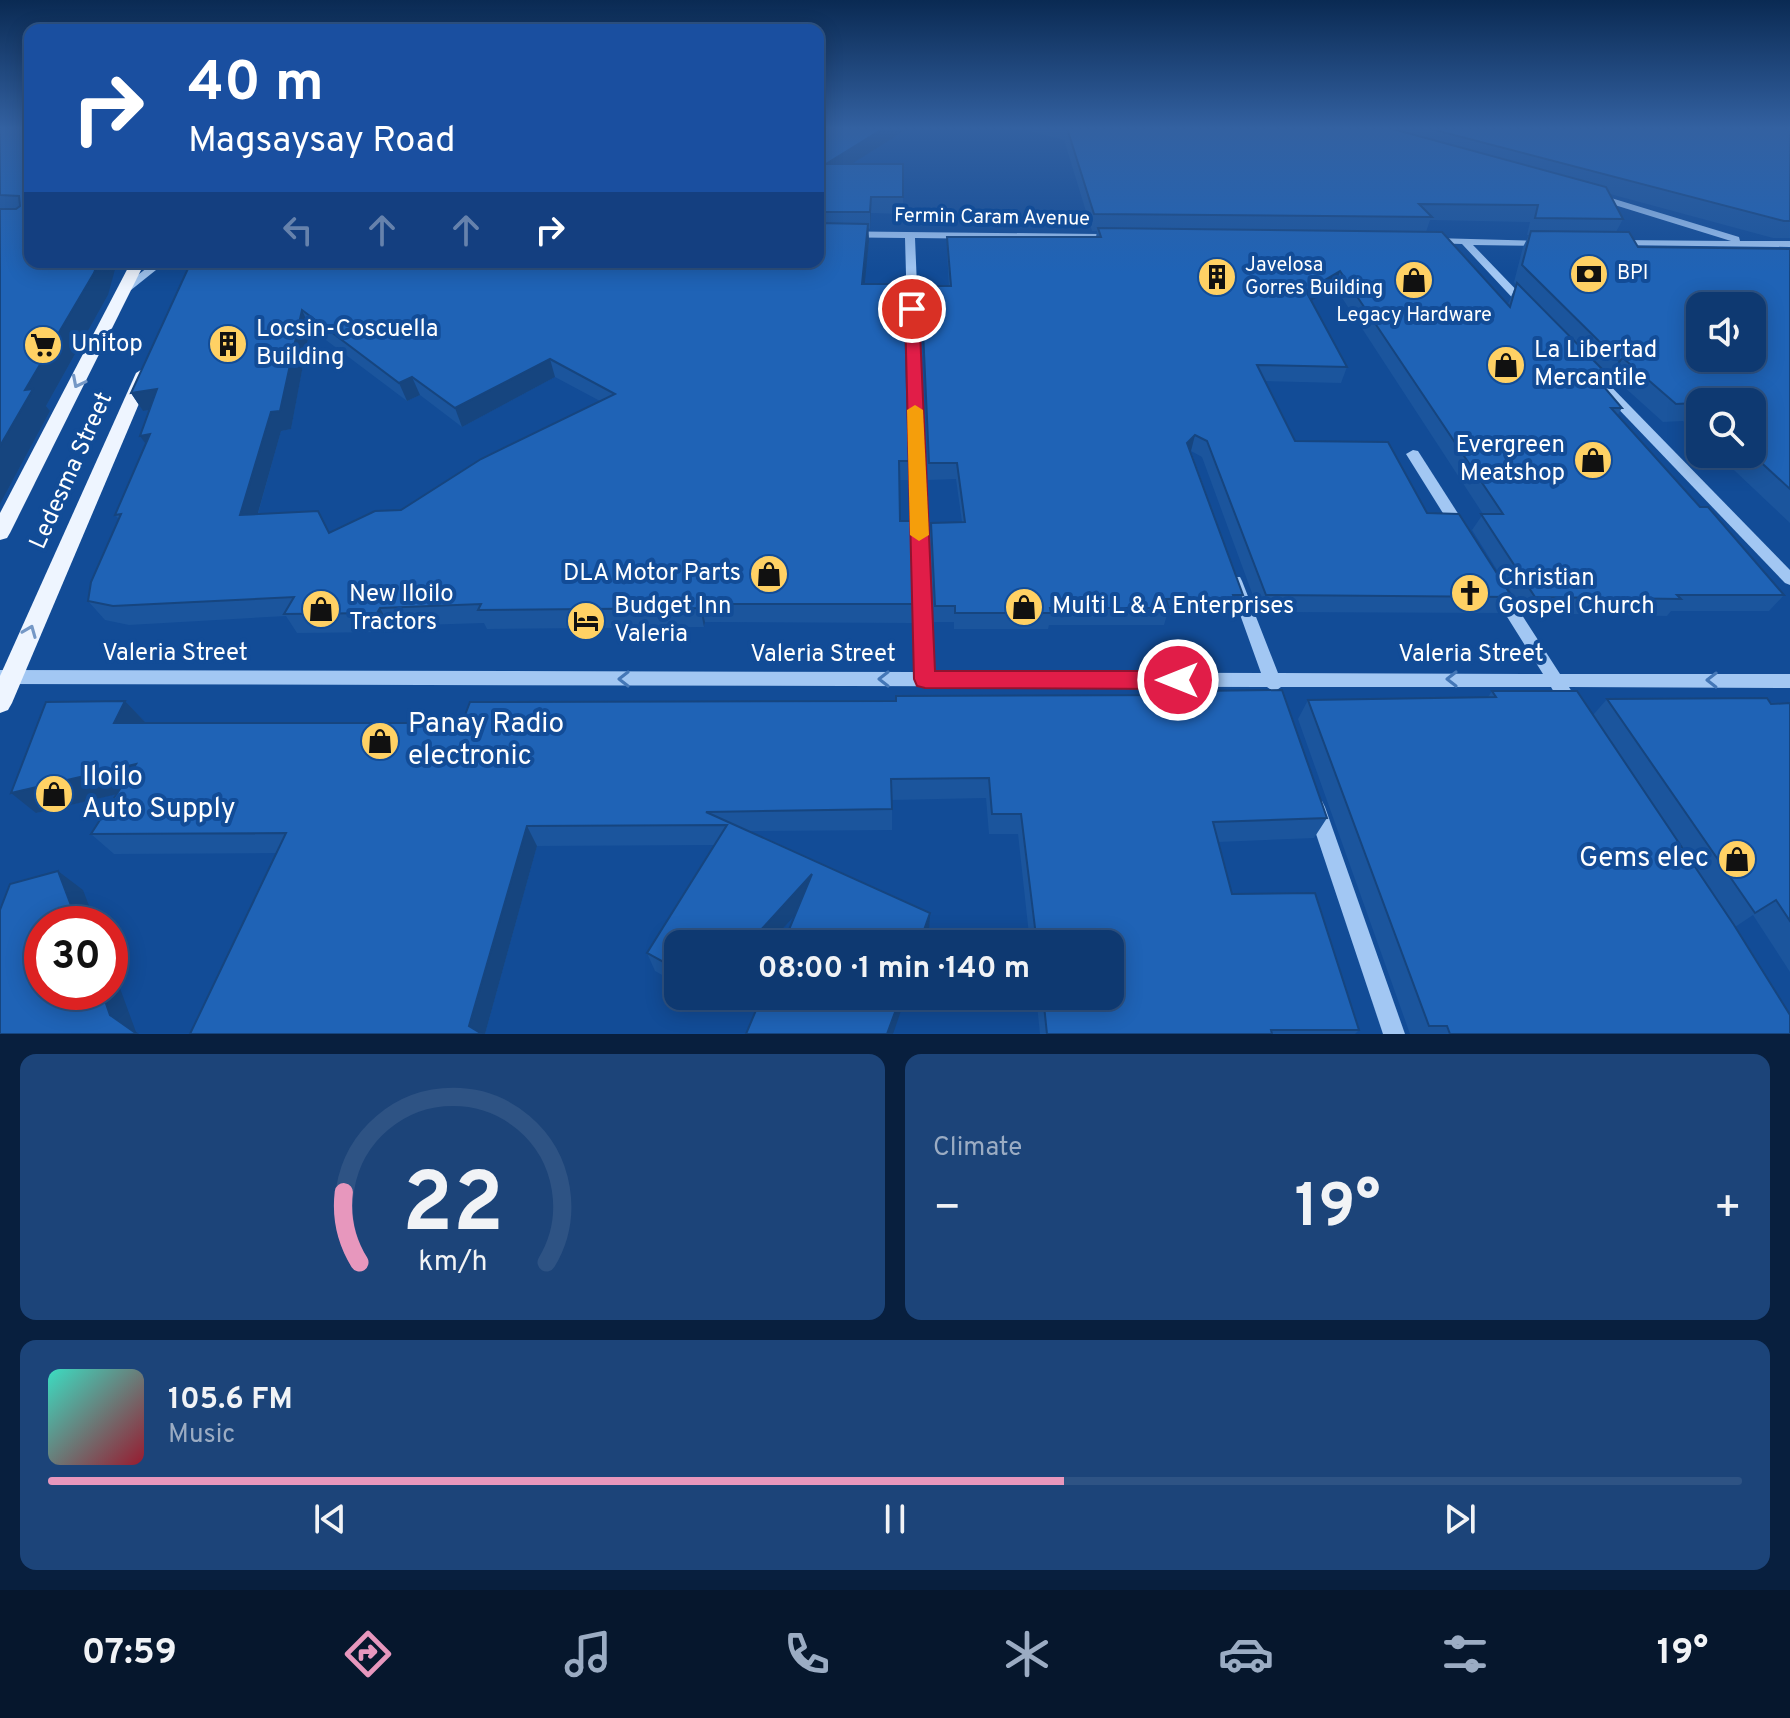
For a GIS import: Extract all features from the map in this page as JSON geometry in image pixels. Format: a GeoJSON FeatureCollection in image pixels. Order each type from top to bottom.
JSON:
{"type":"FeatureCollection","features":[{"type":"Feature","properties":{"kind":"main road","name":"Ledesma Street"},"geometry":{"type":"LineString","coordinates":[[0,533],[135,268]]}},
{"type":"Feature","properties":{"kind":"main road","name":"Ledesma Street"},"geometry":{"type":"LineString","coordinates":[[0,703],[6,677],[151,358]]}},
{"type":"Feature","properties":{"kind":"street"},"geometry":{"type":"LineString","coordinates":[[1586,194],[1751,244]]}},
{"type":"Feature","properties":{"kind":"street","name":"Fermin Caram Avenue"},"geometry":{"type":"LineString","coordinates":[[824,234],[1116,237]]}},
{"type":"Feature","properties":{"kind":"street"},"geometry":{"type":"LineString","coordinates":[[910,235],[925,679]]}},
{"type":"Feature","properties":{"kind":"street"},"geometry":{"type":"LineString","coordinates":[[1416,241],[1556,243]]}},
{"type":"Feature","properties":{"kind":"street"},"geometry":{"type":"LineString","coordinates":[[1464,241],[1530,310]]}},
{"type":"Feature","properties":{"kind":"street"},"geometry":{"type":"LineString","coordinates":[[1601,243],[1790,244]]}},
{"type":"Feature","properties":{"kind":"street"},"geometry":{"type":"LineString","coordinates":[[127,288],[153,268]]}},
{"type":"Feature","properties":{"kind":"street"},"geometry":{"type":"LineString","coordinates":[[1584,366],[1790,579]]}},
{"type":"Feature","properties":{"kind":"street"},"geometry":{"type":"LineString","coordinates":[[1413,454],[1470,544]]}},
{"type":"Feature","properties":{"kind":"street"},"geometry":{"type":"LineString","coordinates":[[1229,562],[1283,710]]}},
{"type":"Feature","properties":{"kind":"street"},"geometry":{"type":"LineString","coordinates":[[1486,570],[1580,718]]}},
{"type":"Feature","properties":{"kind":"street","name":"Valeria Street"},"geometry":{"type":"LineString","coordinates":[[6,677],[1790,681]]}},
{"type":"Feature","properties":{"kind":"street"},"geometry":{"type":"LineString","coordinates":[[1308,783],[1394,1034]]}},
{"type":"Feature","properties":{"kind":"building","name":"Unitop"},"geometry":{"type":"Polygon","coordinates":[[[0,176],[24,176],[24,268],[96,268],[25,390],[33,389],[0,446],[0,209],[20,206],[19,196],[0,195],[0,176]]]}},
{"type":"Feature","properties":{"kind":"building"},"geometry":{"type":"Polygon","coordinates":[[[824,176],[903,176],[903,197],[871,197],[870,212],[824,212],[824,176]]]}},
{"type":"Feature","properties":{"kind":"building"},"geometry":{"type":"Polygon","coordinates":[[[1082,176],[1566,176],[1606,187],[1623,219],[1535,218],[1538,205],[1419,204],[1432,217],[1094,214],[1082,176]]]}},
{"type":"Feature","properties":{"kind":"building"},"geometry":{"type":"Polygon","coordinates":[[[1612,176],[1790,176],[1790,221],[1612,176]]]}},
{"type":"Feature","properties":{"kind":"building"},"geometry":{"type":"Polygon","coordinates":[[[824,223],[868,224],[862,284],[904,284],[909,461],[899,461],[900,521],[911,521],[913,604],[701,604],[700,608],[478,610],[481,604],[380,608],[377,613],[284,614],[294,597],[113,606],[88,601],[91,582],[121,514],[115,515],[150,434],[140,436],[157,389],[131,393],[188,268],[824,268],[824,223]],[[302,310],[280,411],[271,412],[240,515],[318,511],[329,533],[375,511],[401,510],[481,459],[615,394],[550,359],[455,408],[412,377],[399,383],[302,310]]]}},
{"type":"Feature","properties":{"kind":"building"},"geometry":{"type":"Polygon","coordinates":[[[1098,228],[1442,232],[1510,307],[1517,283],[1607,374],[1599,381],[1622,408],[1611,408],[1700,507],[1708,507],[1784,595],[1677,595],[1681,599],[1535,597],[1481,514],[1503,514],[1340,271],[1306,291],[1347,367],[1257,365],[1295,441],[1388,442],[1427,513],[1459,514],[1512,597],[1266,595],[1207,441],[1195,435],[1187,443],[1243,595],[1233,595],[1234,598],[1166,599],[1169,608],[1050,608],[1051,613],[955,613],[955,606],[935,606],[931,523],[965,522],[957,463],[929,463],[921,286],[951,286],[947,237],[1101,237],[1098,228]]]}},
{"type":"Feature","properties":{"kind":"building"},"geometry":{"type":"Polygon","coordinates":[[[1531,231],[1629,232],[1638,247],[1790,249],[1790,489],[1766,467],[1766,388],[1686,388],[1686,404],[1676,404],[1623,358],[1619,361],[1522,265],[1531,231]]]}},
{"type":"Feature","properties":{"kind":"building"},"geometry":{"type":"Polygon","coordinates":[[[1282,690],[1327,818],[1213,822],[1232,894],[1315,893],[1359,1030],[1271,1030],[1272,1034],[1047,1034],[1044,1010],[1124,1010],[1124,930],[1035,930],[1021,814],[992,814],[989,778],[891,779],[892,809],[706,812],[930,913],[924,930],[789,930],[812,874],[761,930],[664,930],[664,962],[647,953],[727,825],[527,826],[469,1026],[482,1034],[190,1034],[286,833],[91,834],[136,764],[11,793],[46,702],[125,701],[114,723],[462,723],[470,702],[896,701],[896,696],[1195,695],[1194,691],[1282,690]]]}},
{"type":"Feature","properties":{"kind":"building"},"geometry":{"type":"Polygon","coordinates":[[[1492,691],[1577,691],[1734,925],[1790,1015],[1790,1034],[1450,1034],[1447,1026],[1429,1026],[1308,700],[1496,697],[1492,691]]]}},
{"type":"Feature","properties":{"kind":"building"},"geometry":{"type":"Polygon","coordinates":[[[1767,698],[1771,704],[1790,703],[1790,921],[1776,900],[1755,913],[1607,699],[1767,698]]]}},
{"type":"Feature","properties":{"kind":"building"},"geometry":{"type":"Polygon","coordinates":[[[58,871],[71,906],[24,906],[24,1010],[108,1010],[110,1015],[137,1034],[0,1034],[0,910],[10,884],[58,871]]]}},
{"type":"Feature","properties":{"kind":"building"},"geometry":{"type":"Polygon","coordinates":[[[756,1010],[896,1010],[887,1034],[746,1034],[756,1010]]]}},
{"type":"Feature","properties":{"kind":"slow traffic"},"geometry":{"type":"LineString","coordinates":[[915,410],[919,535]]}},
{"type":"Feature","properties":{"kind":"place","name":"BPI"},"geometry":{"type":"Point","coordinates":[1589,274]}},
{"type":"Feature","properties":{"kind":"place","name":"Javelosa Gorres Building"},"geometry":{"type":"Point","coordinates":[1217,277]}},
{"type":"Feature","properties":{"kind":"place","name":"Legacy Hardware"},"geometry":{"type":"Point","coordinates":[1414,280]}},
{"type":"Feature","properties":{"kind":"place","name":"Locsin-Coscuella Building"},"geometry":{"type":"Point","coordinates":[228,344]}},
{"type":"Feature","properties":{"kind":"place","name":"Unitop"},"geometry":{"type":"Point","coordinates":[43,345]}},
{"type":"Feature","properties":{"kind":"place","name":"La Libertad Mercantile"},"geometry":{"type":"Point","coordinates":[1506,365]}},
{"type":"Feature","properties":{"kind":"place","name":"Evergreen Meatshop"},"geometry":{"type":"Point","coordinates":[1593,460]}},
{"type":"Feature","properties":{"kind":"place","name":"DLA Motor Parts"},"geometry":{"type":"Point","coordinates":[769,574]}},
{"type":"Feature","properties":{"kind":"place","name":"Christian Gospel Church"},"geometry":{"type":"Point","coordinates":[1470,593]}},
{"type":"Feature","properties":{"kind":"place","name":"Multi L & A Enterprises"},"geometry":{"type":"Point","coordinates":[1024,607]}},
{"type":"Feature","properties":{"kind":"place","name":"New Iloilo Tractors"},"geometry":{"type":"Point","coordinates":[321,609]}},
{"type":"Feature","properties":{"kind":"place","name":"Budget Inn Valeria"},"geometry":{"type":"Point","coordinates":[586,621]}},
{"type":"Feature","properties":{"kind":"place","name":"Panay Radio electronic"},"geometry":{"type":"Point","coordinates":[380,741]}},
{"type":"Feature","properties":{"kind":"place","name":"Iloilo Auto Supply"},"geometry":{"type":"Point","coordinates":[54,794]}},
{"type":"Feature","properties":{"kind":"place","name":"Gems elec"},"geometry":{"type":"Point","coordinates":[1737,859]}},
{"type":"Feature","properties":{"kind":"route"},"geometry":{"type":"LineString","coordinates":[[912,309],[925,679],[1178,680]]}}]}
